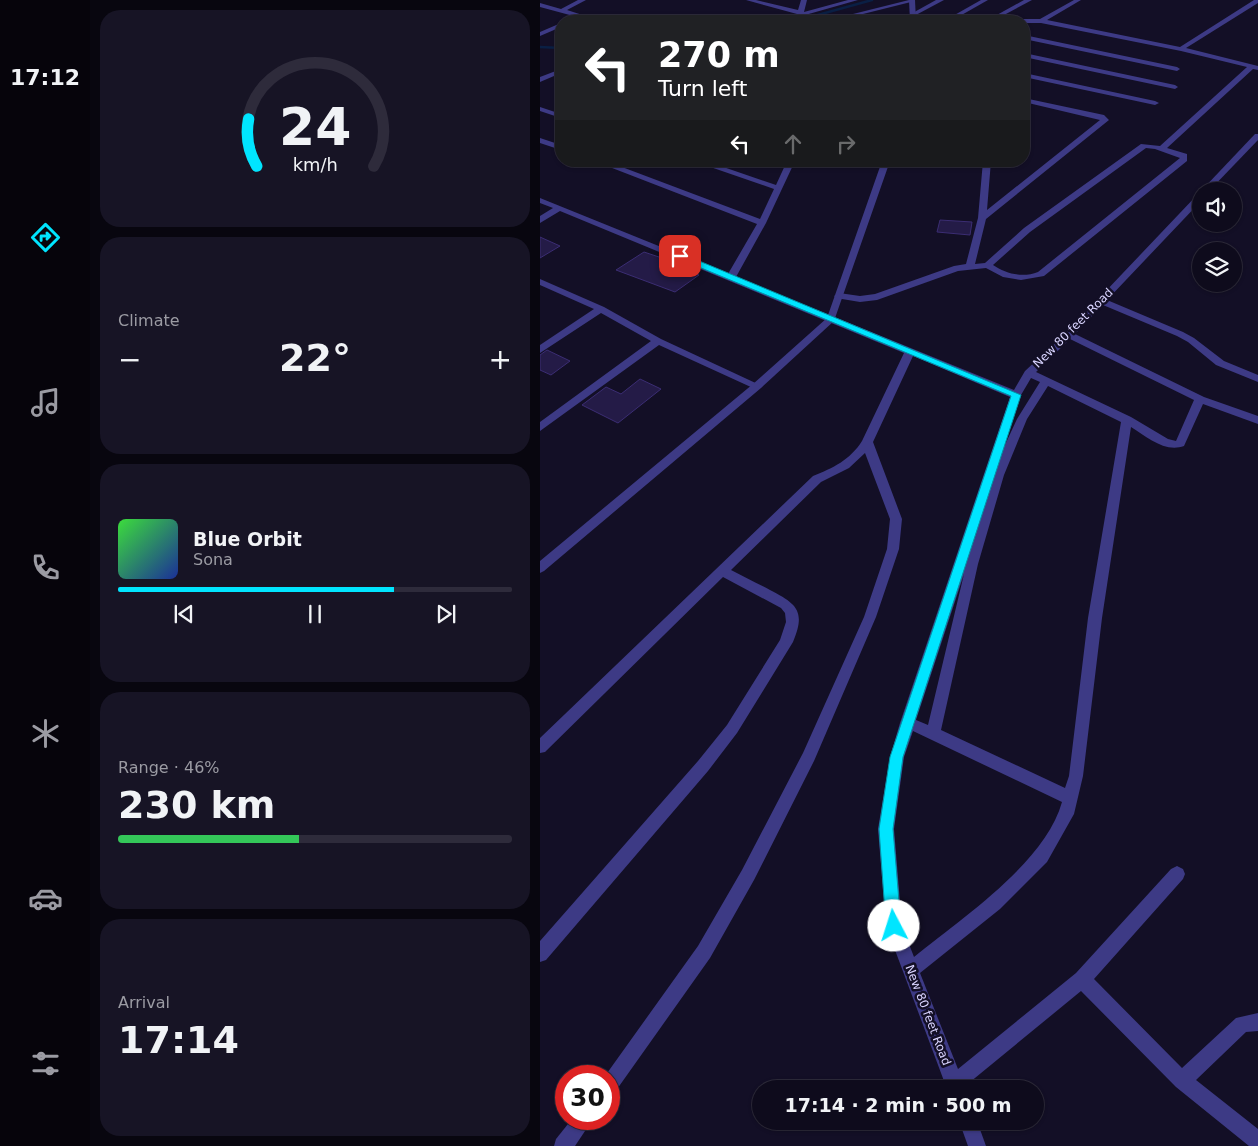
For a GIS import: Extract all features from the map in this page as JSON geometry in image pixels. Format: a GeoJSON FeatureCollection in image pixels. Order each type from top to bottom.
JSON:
{"type":"FeatureCollection","features":[{"type":"Feature","properties":{"kind":"street"},"geometry":{"type":"LineString","coordinates":[[561,11],[584,0]]}},
{"type":"Feature","properties":{"kind":"street"},"geometry":{"type":"LineString","coordinates":[[749,0],[801,14]]}},
{"type":"Feature","properties":{"kind":"street"},"geometry":{"type":"LineString","coordinates":[[801,14],[804,0]]}},
{"type":"Feature","properties":{"kind":"street"},"geometry":{"type":"LineString","coordinates":[[798,15],[854,0]]}},
{"type":"Feature","properties":{"kind":"street"},"geometry":{"type":"LineString","coordinates":[[852,15],[912,0],[913,15]]}},
{"type":"Feature","properties":{"kind":"street"},"geometry":{"type":"LineString","coordinates":[[918,15],[940,0]]}},
{"type":"Feature","properties":{"kind":"street"},"geometry":{"type":"LineString","coordinates":[[958,15],[985,0]]}},
{"type":"Feature","properties":{"kind":"street"},"geometry":{"type":"LineString","coordinates":[[1000,15],[1029,0]]}},
{"type":"Feature","properties":{"kind":"street"},"geometry":{"type":"LineString","coordinates":[[1041,21],[1078,0]]}},
{"type":"Feature","properties":{"kind":"street"},"geometry":{"type":"LineString","coordinates":[[1181,49],[1258,0]]}},
{"type":"Feature","properties":{"kind":"street"},"geometry":{"type":"LineString","coordinates":[[540,5],[577,15]]}},
{"type":"Feature","properties":{"kind":"street"},"geometry":{"type":"LineString","coordinates":[[1030,21],[1041,21],[1181,49],[1256,67]]}},
{"type":"Feature","properties":{"kind":"street"},"geometry":{"type":"LineString","coordinates":[[540,34],[555,28]]}},
{"type":"Feature","properties":{"kind":"street"},"geometry":{"type":"LineString","coordinates":[[1030,38],[1177,68]]}},
{"type":"Feature","properties":{"kind":"street"},"geometry":{"type":"LineString","coordinates":[[1030,56],[1175,87]]}},
{"type":"Feature","properties":{"kind":"street"},"geometry":{"type":"LineString","coordinates":[[1162,148],[1256,67]]}},
{"type":"Feature","properties":{"kind":"street"},"geometry":{"type":"LineString","coordinates":[[1030,76],[1154,103]]}},
{"type":"Feature","properties":{"kind":"street"},"geometry":{"type":"LineString","coordinates":[[540,80],[555,77]]}},
{"type":"Feature","properties":{"kind":"street"},"geometry":{"type":"LineString","coordinates":[[982,218],[1105,120],[1101,117],[1030,101]]}},
{"type":"Feature","properties":{"kind":"street"},"geometry":{"type":"LineString","coordinates":[[540,109],[555,114]]}},
{"type":"Feature","properties":{"kind":"street"},"geometry":{"type":"LineString","coordinates":[[1214,182],[1258,136]]}},
{"type":"Feature","properties":{"kind":"street"},"geometry":{"type":"LineString","coordinates":[[540,140],[555,146]]}},
{"type":"Feature","properties":{"kind":"street"},"geometry":{"type":"LineString","coordinates":[[839,296],[860,299],[877,297],[957,268],[988,265],[1027,230],[1141,148],[1150,145],[1184,157],[1041,274],[1033,277],[1012,276],[996,271],[988,265]]}},
{"type":"Feature","properties":{"kind":"street"},"geometry":{"type":"LineString","coordinates":[[614,167],[762,223]]}},
{"type":"Feature","properties":{"kind":"street"},"geometry":{"type":"LineString","coordinates":[[715,167],[778,188]]}},
{"type":"Feature","properties":{"kind":"street"},"geometry":{"type":"LineString","coordinates":[[731,277],[762,223],[788,167]]}},
{"type":"Feature","properties":{"kind":"street"},"geometry":{"type":"LineString","coordinates":[[540,568],[756,386],[831,318],[884,167]]}},
{"type":"Feature","properties":{"kind":"street"},"geometry":{"type":"LineString","coordinates":[[970,266],[982,218],[986,167]]}},
{"type":"Feature","properties":{"kind":"street"},"geometry":{"type":"LineString","coordinates":[[540,200],[1016,395]]}},
{"type":"Feature","properties":{"kind":"street","name":"New 80 feet Road"},"geometry":{"type":"LineString","coordinates":[[953,1080],[894,926],[886,829],[897,757],[1016,395],[1029,373],[1069,335],[1192,205]]}},
{"type":"Feature","properties":{"kind":"street"},"geometry":{"type":"LineString","coordinates":[[540,220],[560,208]]}},
{"type":"Feature","properties":{"kind":"street"},"geometry":{"type":"LineString","coordinates":[[540,282],[601,309],[658,341],[756,386]]}},
{"type":"Feature","properties":{"kind":"street"},"geometry":{"type":"LineString","coordinates":[[1101,301],[1180,334],[1191,340],[1220,363],[1258,379]]}},
{"type":"Feature","properties":{"kind":"street"},"geometry":{"type":"LineString","coordinates":[[541,348],[601,309]]}},
{"type":"Feature","properties":{"kind":"street"},"geometry":{"type":"LineString","coordinates":[[1069,335],[1200,399],[1258,420]]}},
{"type":"Feature","properties":{"kind":"street"},"geometry":{"type":"LineString","coordinates":[[540,427],[658,341]]}},
{"type":"Feature","properties":{"kind":"street"},"geometry":{"type":"LineString","coordinates":[[540,747],[817,479],[849,464],[858,456],[867,442],[910,351]]}},
{"type":"Feature","properties":{"kind":"street"},"geometry":{"type":"LineString","coordinates":[[1029,373],[1127,420],[1164,442],[1175,445],[1180,443],[1200,399]]}},
{"type":"Feature","properties":{"kind":"street"},"geometry":{"type":"LineString","coordinates":[[932,733],[972,564],[998,475],[1022,419],[1047,380]]}},
{"type":"Feature","properties":{"kind":"street"},"geometry":{"type":"LineString","coordinates":[[911,970],[994,903],[1042,857],[1066,814],[1076,776],[1095,618],[1127,420]]}},
{"type":"Feature","properties":{"kind":"street"},"geometry":{"type":"LineString","coordinates":[[620,1070],[704,952],[748,875],[809,756],[870,617],[893,549],[896,519],[867,442]]}},
{"type":"Feature","properties":{"kind":"street"},"geometry":{"type":"LineString","coordinates":[[540,954],[703,766],[732,729],[786,642],[792,628],[793,616],[791,609],[786,604],[722,571]]}},
{"type":"Feature","properties":{"kind":"street"},"geometry":{"type":"LineString","coordinates":[[907,723],[1070,798]]}},
{"type":"Feature","properties":{"kind":"street"},"geometry":{"type":"LineString","coordinates":[[962,1080],[1082,979],[1177,874]]}},
{"type":"Feature","properties":{"kind":"street"},"geometry":{"type":"LineString","coordinates":[[1082,979],[1182,1081],[1258,1141]]}},
{"type":"Feature","properties":{"kind":"street"},"geometry":{"type":"LineString","coordinates":[[1182,1081],[1242,1024],[1258,1022]]}},
{"type":"Feature","properties":{"kind":"street"},"geometry":{"type":"LineString","coordinates":[[563,1146],[575,1130]]}},
{"type":"Feature","properties":{"kind":"street"},"geometry":{"type":"LineString","coordinates":[[971,1130],[977,1146]]}},
{"type":"Feature","properties":{"kind":"building"},"geometry":{"type":"Polygon","coordinates":[[[940,220],[972,222],[970,235],[937,232],[940,220]]]}},
{"type":"Feature","properties":{"kind":"building"},"geometry":{"type":"Polygon","coordinates":[[[540,237],[560,246],[540,258],[540,237]]]}},
{"type":"Feature","properties":{"kind":"building"},"geometry":{"type":"Polygon","coordinates":[[[644,252],[699,275],[675,292],[616,270],[644,252]]]}},
{"type":"Feature","properties":{"kind":"building"},"geometry":{"type":"Polygon","coordinates":[[[547,350],[570,361],[551,375],[540,370],[540,355],[547,350]]]}},
{"type":"Feature","properties":{"kind":"building"},"geometry":{"type":"Polygon","coordinates":[[[640,379],[661,389],[618,423],[582,405],[606,387],[621,394],[640,379]]]}},
{"type":"Feature","properties":{"kind":"waterway"},"geometry":{"type":"LineString","coordinates":[[818,15],[872,0]]}},
{"type":"Feature","properties":{"kind":"waterway"},"geometry":{"type":"LineString","coordinates":[[540,47],[555,48]]}},
{"type":"Feature","properties":{"kind":"route"},"geometry":{"type":"LineString","coordinates":[[680,256],[1016,395],[897,757],[886,829],[894,926]]}}]}
